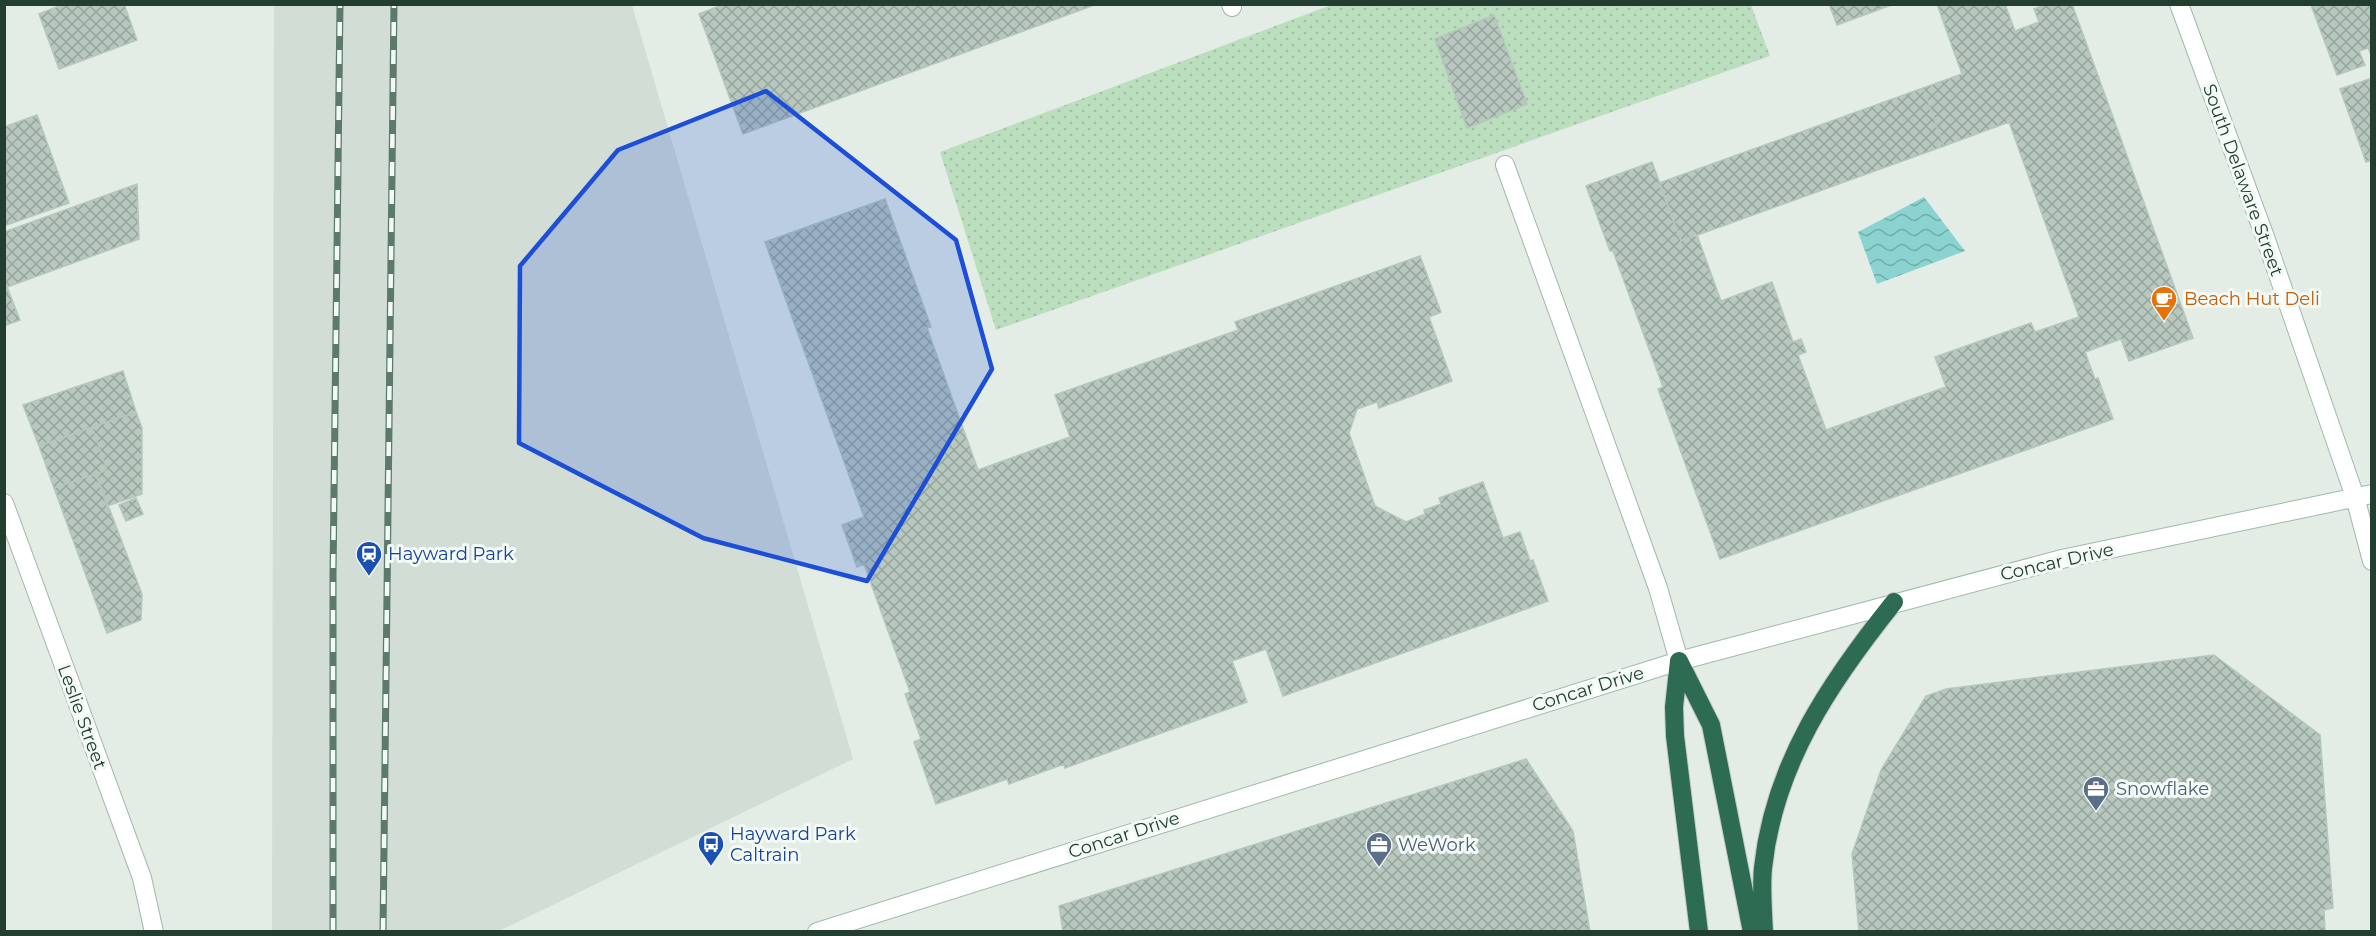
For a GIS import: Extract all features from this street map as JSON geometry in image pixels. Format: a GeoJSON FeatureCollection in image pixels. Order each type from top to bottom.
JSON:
{"type":"FeatureCollection","features":[{"type":"Feature","properties":{"kind":"highway"},"geometry":{"type":"LineString","coordinates":[[1764,932],[1762,870],[1772,813],[1791,759],[1849,658],[1894,602]]}},
{"type":"Feature","properties":{"kind":"highway"},"geometry":{"type":"LineString","coordinates":[[1679,661],[1674,707],[1675,736],[1699,932]]}},
{"type":"Feature","properties":{"kind":"highway"},"geometry":{"type":"LineString","coordinates":[[1679,661],[1712,725],[1752,932]]}},
{"type":"Feature","properties":{"kind":"street","name":"South Delaware Street"},"geometry":{"type":"LineString","coordinates":[[2180,4],[2363,495],[2372,561]]}},
{"type":"Feature","properties":{"kind":"street"},"geometry":{"type":"LineString","coordinates":[[1505,165],[1658,588],[1679,661]]}},
{"type":"Feature","properties":{"kind":"street","name":"Concar Drive"},"geometry":{"type":"LineString","coordinates":[[817,932],[1679,661],[2062,559],[2363,495]]}},
{"type":"Feature","properties":{"kind":"street","name":"Leslie Street"},"geometry":{"type":"LineString","coordinates":[[4,503],[142,878],[154,932]]}},
{"type":"Feature","properties":{"kind":"highlighted area"},"geometry":{"type":"Polygon","coordinates":[[[766,91],[956,240],[992,369],[867,581],[703,538],[519,443],[520,266],[618,150],[766,91]]]}},
{"type":"Feature","properties":{"kind":"shaded area"},"geometry":{"type":"Polygon","coordinates":[[[274,5],[632,5],[853,759],[499,931],[272,931],[274,5]]]}},
{"type":"Feature","properties":{"kind":"green space"},"geometry":{"type":"Polygon","coordinates":[[[1331,5],[1751,5],[1770,56],[996,330],[940,152],[1331,5]]]}},
{"type":"Feature","properties":{"kind":"water"},"geometry":{"type":"Polygon","coordinates":[[[1924,197],[1965,251],[1877,284],[1858,232],[1924,197]]]}},
{"type":"Feature","properties":{"kind":"building"},"geometry":{"type":"Polygon","coordinates":[[[64,4],[124,4],[137,40],[59,69],[39,14],[64,4]]]}},
{"type":"Feature","properties":{"kind":"building"},"geometry":{"type":"Polygon","coordinates":[[[724,4],[1097,4],[743,134],[699,14],[724,4]]]}},
{"type":"Feature","properties":{"kind":"building"},"geometry":{"type":"Polygon","coordinates":[[[1829,4],[1894,4],[1837,25],[1829,4]]]}},
{"type":"Feature","properties":{"kind":"building"},"geometry":{"type":"Polygon","coordinates":[[[1937,4],[2005,4],[2015,31],[2039,22],[2034,9],[2047,4],[2072,4],[2193,338],[2129,361],[2121,339],[2085,352],[2095,379],[2098,378],[2113,419],[1720,559],[1658,389],[1663,387],[1613,251],[1610,251],[1586,186],[1652,162],[1681,241],[1697,235],[1721,301],[1772,282],[1793,342],[1801,339],[1806,352],[1798,355],[1826,430],[1946,387],[1935,357],[2031,323],[2035,332],[2079,317],[2009,122],[1944,146],[1923,88],[1962,74],[1937,4]]]}},
{"type":"Feature","properties":{"kind":"building"},"geometry":{"type":"Polygon","coordinates":[[[2372,4],[2372,57],[2368,48],[2359,51],[2365,65],[2337,75],[2311,5],[2372,4]]]}},
{"type":"Feature","properties":{"kind":"building"},"geometry":{"type":"Polygon","coordinates":[[[1494,15],[1527,104],[1467,128],[1435,39],[1494,15]]]}},
{"type":"Feature","properties":{"kind":"building"},"geometry":{"type":"Polygon","coordinates":[[[2372,78],[2372,160],[2366,162],[2340,89],[2372,78]]]}},
{"type":"Feature","properties":{"kind":"building"},"geometry":{"type":"Polygon","coordinates":[[[1923,88],[1944,146],[1681,241],[1659,183],[1923,88]]]}},
{"type":"Feature","properties":{"kind":"building"},"geometry":{"type":"Polygon","coordinates":[[[37,115],[69,203],[4,226],[4,127],[37,115]]]}},
{"type":"Feature","properties":{"kind":"building"},"geometry":{"type":"Polygon","coordinates":[[[137,184],[139,239],[7,287],[20,320],[4,326],[4,232],[137,184]]]}},
{"type":"Feature","properties":{"kind":"building"},"geometry":{"type":"Polygon","coordinates":[[[885,199],[931,327],[927,328],[978,470],[1070,437],[1055,395],[1238,330],[1235,322],[1420,256],[1441,312],[1429,317],[1452,381],[1379,408],[1377,402],[1357,409],[1349,433],[1375,506],[1406,522],[1425,514],[1424,510],[1441,504],[1439,498],[1483,482],[1503,538],[1520,532],[1548,601],[1283,696],[1266,649],[1232,661],[1247,702],[1065,768],[1064,764],[1009,784],[1007,779],[936,804],[914,742],[921,739],[905,694],[910,692],[864,564],[857,567],[842,525],[864,517],[765,242],[885,199]]]}},
{"type":"Feature","properties":{"kind":"building"},"geometry":{"type":"Polygon","coordinates":[[[123,371],[136,412],[39,446],[23,405],[123,371]]]}},
{"type":"Feature","properties":{"kind":"building"},"geometry":{"type":"Polygon","coordinates":[[[136,412],[142,428],[142,494],[107,506],[96,474],[107,470],[92,427],[136,412]]]}},
{"type":"Feature","properties":{"kind":"building"},"geometry":{"type":"Polygon","coordinates":[[[92,427],[107,470],[54,488],[39,446],[92,427]]]}},
{"type":"Feature","properties":{"kind":"building"},"geometry":{"type":"Polygon","coordinates":[[[96,474],[142,594],[141,620],[107,633],[54,488],[96,474]]]}},
{"type":"Feature","properties":{"kind":"building"},"geometry":{"type":"Polygon","coordinates":[[[136,498],[143,514],[126,521],[119,505],[136,498]]]}},
{"type":"Feature","properties":{"kind":"building","name":"Snowflake"},"geometry":{"type":"Polygon","coordinates":[[[2214,655],[2320,735],[2333,908],[2324,910],[2325,932],[1859,932],[1852,854],[1881,770],[1926,696],[1946,689],[2214,655]]]}},
{"type":"Feature","properties":{"kind":"building","name":"WeWork"},"geometry":{"type":"Polygon","coordinates":[[[1526,759],[1573,831],[1590,932],[1063,932],[1059,906],[1526,759]]]}},
{"type":"Feature","properties":{"kind":"railway"},"geometry":{"type":"LineString","coordinates":[[333,932],[333,576],[340,4]]}},
{"type":"Feature","properties":{"kind":"railway"},"geometry":{"type":"LineString","coordinates":[[383,932],[394,4]]}},
{"type":"Feature","properties":{"kind":"place","name":"Beach Hut Deli"},"geometry":{"type":"Point","coordinates":[2164,322]}},
{"type":"Feature","properties":{"kind":"place","name":"Hayward Park"},"geometry":{"type":"Point","coordinates":[369,577]}},
{"type":"Feature","properties":{"kind":"place","name":"Snowflake"},"geometry":{"type":"Point","coordinates":[2096,812]}},
{"type":"Feature","properties":{"kind":"place","name":"Hayward Park Caltrain"},"geometry":{"type":"Point","coordinates":[711,867]}},
{"type":"Feature","properties":{"kind":"place","name":"WeWork"},"geometry":{"type":"Point","coordinates":[1379,868]}}]}
